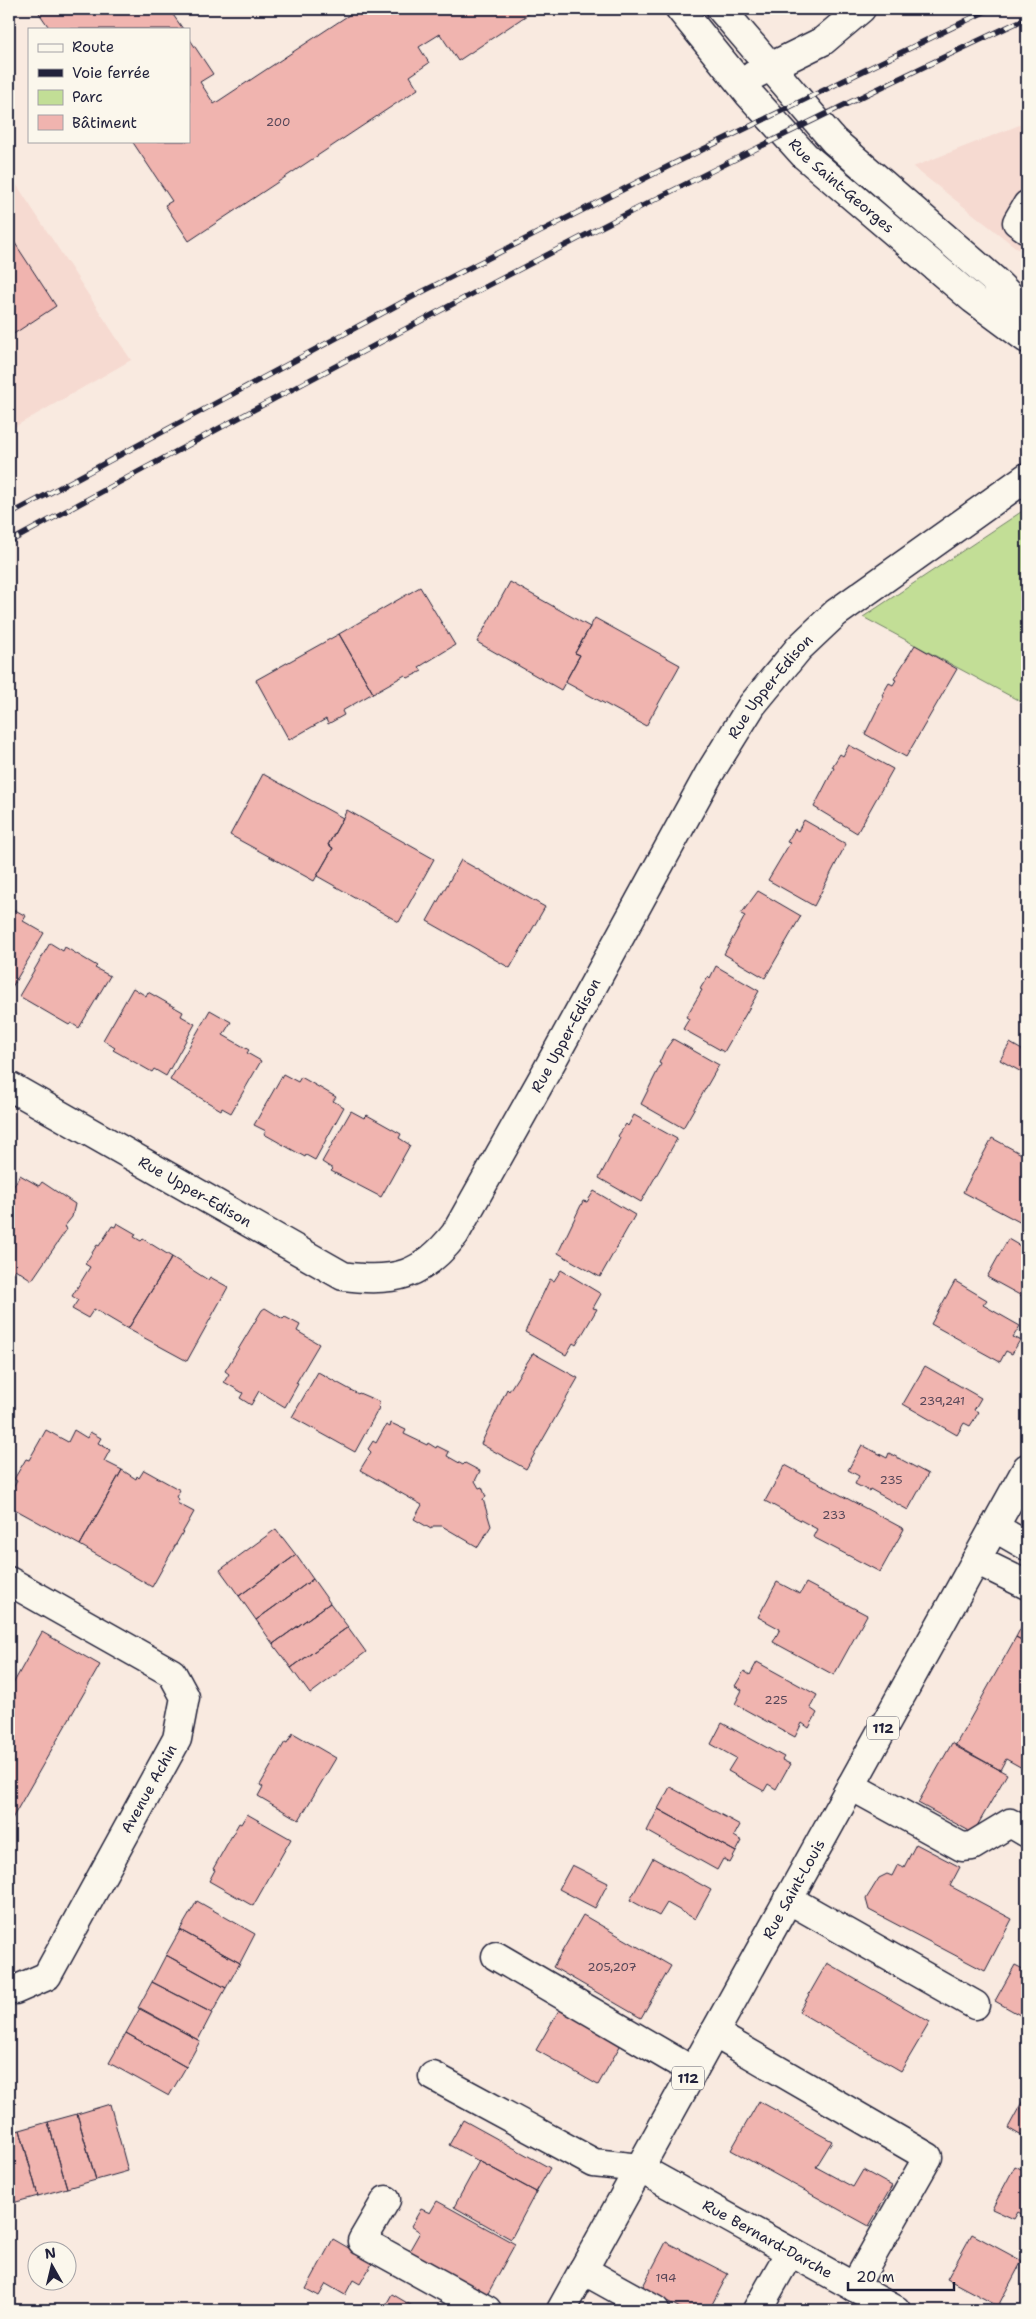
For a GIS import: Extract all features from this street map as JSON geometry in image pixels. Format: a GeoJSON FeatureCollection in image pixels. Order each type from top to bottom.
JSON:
{"type":"FeatureCollection","features":[{"type":"Feature","properties":{"kind":"street","name":"Rue Saint-Georges"},"geometry":{"type":"LineString","coordinates":[[680,9],[798,149],[827,177],[973,300],[1022,317]]}},
{"type":"Feature","properties":{"kind":"street","name":"Rue Saint-Georges"},"geometry":{"type":"LineString","coordinates":[[721,9],[834,141],[993,279],[1022,317]]}},
{"type":"Feature","properties":{"kind":"street"},"geometry":{"type":"LineString","coordinates":[[740,82],[823,41],[861,9]]}},
{"type":"Feature","properties":{"kind":"street"},"geometry":{"type":"LineString","coordinates":[[1027,205],[1017,222],[1027,229]]}},
{"type":"Feature","properties":{"kind":"street","name":"Rue Upper-Edison"},"geometry":{"type":"LineString","coordinates":[[9,1086],[343,1276],[372,1280],[398,1276],[425,1265],[442,1250],[455,1234],[709,774],[752,705],[799,648],[836,613],[1027,477]]}},
{"type":"Feature","properties":{"kind":"street","name":"Rue Saint-Louis"},"geometry":{"type":"LineString","coordinates":[[560,2310],[1027,1468]]}},
{"type":"Feature","properties":{"kind":"street"},"geometry":{"type":"LineString","coordinates":[[994,1527],[1027,1546]]}},
{"type":"Feature","properties":{"kind":"street"},"geometry":{"type":"LineString","coordinates":[[976,1560],[1027,1585]]}},
{"type":"Feature","properties":{"kind":"street","name":"Avenue Achin"},"geometry":{"type":"LineString","coordinates":[[9,1581],[172,1673],[185,1697],[177,1738],[47,1976],[15,1990],[9,1988]]}},
{"type":"Feature","properties":{"kind":"street"},"geometry":{"type":"LineString","coordinates":[[850,1786],[962,1847],[972,1846],[1010,1823],[1027,1833]]}},
{"type":"Feature","properties":{"kind":"street"},"geometry":{"type":"LineString","coordinates":[[788,1899],[975,2005]]}},
{"type":"Feature","properties":{"kind":"street"},"geometry":{"type":"LineString","coordinates":[[496,1956],[693,2071]]}},
{"type":"Feature","properties":{"kind":"street"},"geometry":{"type":"LineString","coordinates":[[714,2033],[928,2157],[854,2287]]}},
{"type":"Feature","properties":{"kind":"street"},"geometry":{"type":"LineString","coordinates":[[432,2076],[594,2163],[639,2168]]}},
{"type":"Feature","properties":{"kind":"street","name":"Rue Bernard-Darche"},"geometry":{"type":"LineString","coordinates":[[639,2168],[896,2310]]}},
{"type":"Feature","properties":{"kind":"street"},"geometry":{"type":"LineString","coordinates":[[386,2200],[362,2241],[488,2310]]}},
{"type":"Feature","properties":{"kind":"street"},"geometry":{"type":"LineString","coordinates":[[757,2310],[790,2252]]}},
{"type":"Feature","properties":{"kind":"street"},"geometry":{"type":"LineString","coordinates":[[583,2270],[654,2310]]}},
{"type":"Feature","properties":{"kind":"shaded area"},"geometry":{"type":"Polygon","coordinates":[[[1027,122],[1027,256],[913,167],[1027,122]]]}},
{"type":"Feature","properties":{"kind":"shaded area"},"geometry":{"type":"Polygon","coordinates":[[[9,173],[131,360],[9,430],[9,173]]]}},
{"type":"Feature","properties":{"kind":"green space"},"geometry":{"type":"Polygon","coordinates":[[[1027,508],[1027,705],[863,617],[1027,508]]]}},
{"type":"Feature","properties":{"kind":"building"},"geometry":{"type":"Polygon","coordinates":[[[45,9],[169,9],[182,28],[49,28],[39,13],[45,9]]]}},
{"type":"Feature","properties":{"kind":"building"},"geometry":{"type":"Polygon","coordinates":[[[358,9],[536,9],[458,61],[440,34],[419,47],[429,63],[410,76],[418,89],[189,241],[165,205],[172,201],[133,142],[190,142],[190,40],[213,74],[200,82],[214,104],[358,9]]]}},
{"type":"Feature","properties":{"kind":"building"},"geometry":{"type":"Polygon","coordinates":[[[9,234],[56,306],[9,337],[9,234]]]}},
{"type":"Feature","properties":{"kind":"building"},"geometry":{"type":"Polygon","coordinates":[[[510,582],[590,627],[575,653],[580,655],[561,690],[477,642],[510,582]]]}},
{"type":"Feature","properties":{"kind":"building"},"geometry":{"type":"Polygon","coordinates":[[[420,587],[455,645],[419,667],[422,671],[408,678],[405,675],[373,693],[339,634],[420,587]]]}},
{"type":"Feature","properties":{"kind":"building"},"geometry":{"type":"Polygon","coordinates":[[[595,618],[680,665],[646,726],[565,682],[580,655],[575,653],[595,618]]]}},
{"type":"Feature","properties":{"kind":"building"},"geometry":{"type":"Polygon","coordinates":[[[339,634],[373,693],[342,711],[344,715],[328,724],[326,719],[289,740],[256,680],[339,634]]]}},
{"type":"Feature","properties":{"kind":"building"},"geometry":{"type":"Polygon","coordinates":[[[915,645],[957,669],[906,757],[865,734],[884,696],[882,695],[889,683],[893,685],[896,680],[894,679],[915,645]]]}},
{"type":"Feature","properties":{"kind":"building"},"geometry":{"type":"Polygon","coordinates":[[[849,745],[893,769],[857,833],[814,807],[834,768],[832,767],[840,754],[843,756],[849,745]]]}},
{"type":"Feature","properties":{"kind":"building"},"geometry":{"type":"Polygon","coordinates":[[[263,774],[343,818],[328,845],[333,848],[314,881],[230,835],[263,774]]]}},
{"type":"Feature","properties":{"kind":"building"},"geometry":{"type":"Polygon","coordinates":[[[347,810],[434,859],[399,922],[317,876],[333,848],[328,845],[347,810]]]}},
{"type":"Feature","properties":{"kind":"building"},"geometry":{"type":"Polygon","coordinates":[[[804,820],[846,844],[814,906],[768,880],[790,843],[787,842],[795,829],[798,831],[804,820]]]}},
{"type":"Feature","properties":{"kind":"building"},"geometry":{"type":"Polygon","coordinates":[[[461,860],[545,907],[510,968],[427,921],[461,860]]]}},
{"type":"Feature","properties":{"kind":"building"},"geometry":{"type":"Polygon","coordinates":[[[758,891],[801,916],[765,978],[724,954],[745,916],[741,914],[758,891]]]}},
{"type":"Feature","properties":{"kind":"building"},"geometry":{"type":"Polygon","coordinates":[[[15,910],[26,916],[23,921],[44,933],[9,992],[9,921],[15,910]]]}},
{"type":"Feature","properties":{"kind":"building"},"geometry":{"type":"Polygon","coordinates":[[[50,943],[63,951],[65,947],[110,976],[79,1028],[71,1023],[69,1025],[19,996],[50,943]]]}},
{"type":"Feature","properties":{"kind":"building"},"geometry":{"type":"Polygon","coordinates":[[[716,966],[759,991],[724,1052],[683,1029],[689,1019],[686,1017],[702,990],[700,989],[708,976],[710,978],[716,966]]]}},
{"type":"Feature","properties":{"kind":"building"},"geometry":{"type":"Polygon","coordinates":[[[133,988],[146,996],[148,992],[183,1012],[181,1016],[195,1024],[166,1076],[154,1069],[152,1072],[113,1050],[115,1048],[103,1040],[133,988]]]}},
{"type":"Feature","properties":{"kind":"building"},"geometry":{"type":"Polygon","coordinates":[[[210,1010],[231,1022],[223,1035],[249,1050],[247,1053],[261,1061],[231,1113],[222,1108],[221,1110],[170,1080],[210,1010]]]}},
{"type":"Feature","properties":{"kind":"building"},"geometry":{"type":"Polygon","coordinates":[[[673,1039],[719,1065],[683,1128],[641,1104],[661,1064],[659,1063],[665,1050],[673,1039]]]}},
{"type":"Feature","properties":{"kind":"building"},"geometry":{"type":"Polygon","coordinates":[[[1010,1043],[1027,1053],[1027,1070],[1025,1074],[1000,1060],[1010,1043]]]}},
{"type":"Feature","properties":{"kind":"building"},"geometry":{"type":"Polygon","coordinates":[[[283,1074],[298,1082],[301,1077],[336,1097],[333,1101],[344,1107],[315,1160],[306,1155],[305,1157],[264,1134],[266,1131],[254,1125],[283,1074]]]}},
{"type":"Feature","properties":{"kind":"building"},"geometry":{"type":"Polygon","coordinates":[[[351,1111],[364,1118],[367,1115],[401,1134],[399,1138],[410,1145],[381,1197],[331,1171],[333,1169],[322,1162],[351,1111]]]}},
{"type":"Feature","properties":{"kind":"building"},"geometry":{"type":"Polygon","coordinates":[[[634,1115],[677,1139],[641,1202],[599,1178],[620,1138],[618,1136],[626,1124],[628,1126],[634,1115]]]}},
{"type":"Feature","properties":{"kind":"building"},"geometry":{"type":"Polygon","coordinates":[[[992,1138],[1027,1157],[1027,1226],[963,1192],[992,1138]]]}},
{"type":"Feature","properties":{"kind":"building"},"geometry":{"type":"Polygon","coordinates":[[[20,1175],[39,1186],[42,1182],[75,1204],[72,1217],[64,1227],[67,1229],[32,1280],[15,1269],[13,1272],[9,1269],[9,1256],[11,1252],[9,1251],[9,1194],[20,1175]]]}},
{"type":"Feature","properties":{"kind":"building"},"geometry":{"type":"Polygon","coordinates":[[[594,1191],[635,1215],[600,1277],[558,1253],[583,1201],[587,1202],[594,1191]]]}},
{"type":"Feature","properties":{"kind":"building"},"geometry":{"type":"Polygon","coordinates":[[[117,1223],[136,1234],[134,1237],[141,1241],[143,1239],[172,1257],[128,1329],[94,1309],[88,1318],[72,1309],[78,1300],[72,1296],[90,1267],[85,1264],[97,1245],[99,1246],[112,1226],[115,1227],[117,1223]]]}},
{"type":"Feature","properties":{"kind":"building"},"geometry":{"type":"Polygon","coordinates":[[[1008,1239],[1027,1250],[1027,1299],[987,1277],[1008,1239]]]}},
{"type":"Feature","properties":{"kind":"building"},"geometry":{"type":"Polygon","coordinates":[[[172,1257],[208,1280],[210,1277],[228,1287],[187,1361],[128,1329],[172,1257]]]}},
{"type":"Feature","properties":{"kind":"building"},"geometry":{"type":"Polygon","coordinates":[[[561,1270],[601,1294],[593,1308],[597,1309],[576,1345],[573,1343],[566,1355],[525,1332],[550,1279],[554,1281],[561,1270]]]}},
{"type":"Feature","properties":{"kind":"building"},"geometry":{"type":"Polygon","coordinates":[[[955,1281],[987,1300],[983,1305],[1020,1326],[1013,1337],[1020,1340],[1012,1354],[1006,1351],[1000,1362],[931,1324],[955,1281]]]}},
{"type":"Feature","properties":{"kind":"building"},"geometry":{"type":"Polygon","coordinates":[[[265,1308],[283,1319],[285,1317],[300,1325],[297,1331],[319,1344],[296,1383],[298,1384],[285,1407],[259,1391],[251,1405],[240,1398],[243,1393],[224,1382],[229,1374],[225,1371],[265,1308]]]}},
{"type":"Feature","properties":{"kind":"building"},"geometry":{"type":"Polygon","coordinates":[[[533,1353],[578,1378],[526,1469],[481,1444],[507,1389],[509,1391],[533,1353]]]}},
{"type":"Feature","properties":{"kind":"building"},"geometry":{"type":"Polygon","coordinates":[[[925,1366],[981,1398],[974,1410],[979,1412],[970,1426],[964,1423],[957,1435],[903,1404],[925,1366]]]}},
{"type":"Feature","properties":{"kind":"building"},"geometry":{"type":"Polygon","coordinates":[[[318,1372],[358,1394],[380,1402],[379,1408],[355,1452],[292,1417],[318,1372]]]}},
{"type":"Feature","properties":{"kind":"building"},"geometry":{"type":"Polygon","coordinates":[[[391,1423],[406,1430],[404,1434],[427,1445],[428,1443],[436,1448],[437,1446],[449,1452],[447,1456],[463,1465],[465,1463],[480,1471],[475,1481],[479,1488],[482,1487],[486,1497],[483,1499],[491,1526],[478,1547],[442,1526],[433,1526],[431,1529],[414,1519],[422,1505],[360,1470],[371,1452],[368,1449],[373,1441],[376,1443],[386,1425],[390,1427],[391,1423]]]}},
{"type":"Feature","properties":{"kind":"building"},"geometry":{"type":"Polygon","coordinates":[[[46,1430],[68,1442],[74,1430],[87,1438],[90,1432],[101,1438],[98,1443],[110,1450],[104,1461],[122,1470],[80,1545],[9,1506],[9,1495],[17,1481],[14,1479],[26,1459],[29,1460],[46,1430]]]}},
{"type":"Feature","properties":{"kind":"building"},"geometry":{"type":"Polygon","coordinates":[[[862,1445],[887,1458],[889,1453],[928,1474],[908,1510],[870,1489],[869,1491],[855,1484],[859,1476],[848,1470],[862,1445]]]}},
{"type":"Feature","properties":{"kind":"building"},"geometry":{"type":"Polygon","coordinates":[[[785,1465],[904,1529],[880,1572],[813,1537],[817,1529],[765,1501],[785,1465]]]}},
{"type":"Feature","properties":{"kind":"building"},"geometry":{"type":"Polygon","coordinates":[[[122,1470],[136,1479],[137,1476],[139,1478],[144,1470],[180,1490],[176,1497],[179,1499],[177,1503],[194,1512],[152,1587],[80,1545],[122,1470]]]}},
{"type":"Feature","properties":{"kind":"building"},"geometry":{"type":"Polygon","coordinates":[[[276,1529],[296,1555],[239,1596],[220,1570],[276,1529]]]}},
{"type":"Feature","properties":{"kind":"building"},"geometry":{"type":"Polygon","coordinates":[[[296,1555],[313,1579],[256,1620],[239,1596],[296,1555]]]}},
{"type":"Feature","properties":{"kind":"building"},"geometry":{"type":"Polygon","coordinates":[[[313,1579],[330,1603],[273,1644],[256,1620],[313,1579]]]}},
{"type":"Feature","properties":{"kind":"building"},"geometry":{"type":"Polygon","coordinates":[[[777,1582],[800,1594],[806,1583],[867,1615],[834,1675],[773,1642],[780,1629],[758,1617],[777,1582]]]}},
{"type":"Feature","properties":{"kind":"building"},"geometry":{"type":"Polygon","coordinates":[[[330,1603],[348,1627],[291,1668],[273,1644],[330,1603]]]}},
{"type":"Feature","properties":{"kind":"building"},"geometry":{"type":"Polygon","coordinates":[[[1027,1616],[1027,1643],[1016,1637],[1027,1616]]]}},
{"type":"Feature","properties":{"kind":"building"},"geometry":{"type":"Polygon","coordinates":[[[348,1627],[366,1652],[310,1694],[291,1668],[348,1627]]]}},
{"type":"Feature","properties":{"kind":"building"},"geometry":{"type":"Polygon","coordinates":[[[42,1632],[100,1665],[9,1824],[9,1691],[42,1632]]]}},
{"type":"Feature","properties":{"kind":"building"},"geometry":{"type":"Polygon","coordinates":[[[1016,1637],[1027,1643],[1027,1766],[1024,1769],[1006,1759],[1000,1770],[955,1746],[1016,1637]]]}},
{"type":"Feature","properties":{"kind":"building"},"geometry":{"type":"Polygon","coordinates":[[[757,1662],[817,1695],[810,1708],[817,1713],[809,1728],[802,1723],[795,1737],[735,1704],[742,1690],[735,1686],[744,1671],[750,1675],[757,1662]]]}},
{"type":"Feature","properties":{"kind":"building"},"geometry":{"type":"Polygon","coordinates":[[[722,1723],[784,1757],[782,1760],[790,1764],[776,1789],[768,1784],[764,1791],[728,1771],[736,1758],[711,1744],[722,1723]]]}},
{"type":"Feature","properties":{"kind":"building"},"geometry":{"type":"Polygon","coordinates":[[[293,1733],[336,1758],[299,1820],[258,1796],[263,1787],[260,1785],[285,1742],[287,1743],[293,1733]]]}},
{"type":"Feature","properties":{"kind":"building"},"geometry":{"type":"Polygon","coordinates":[[[952,1743],[1007,1774],[973,1833],[918,1803],[952,1743]]]}},
{"type":"Feature","properties":{"kind":"building"},"geometry":{"type":"Polygon","coordinates":[[[670,1787],[740,1825],[734,1836],[742,1841],[736,1852],[658,1809],[670,1787]]]}},
{"type":"Feature","properties":{"kind":"building"},"geometry":{"type":"Polygon","coordinates":[[[658,1809],[736,1852],[730,1863],[723,1859],[717,1870],[647,1831],[658,1809]]]}},
{"type":"Feature","properties":{"kind":"building"},"geometry":{"type":"Polygon","coordinates":[[[247,1814],[291,1839],[253,1906],[209,1881],[215,1870],[213,1869],[239,1823],[241,1824],[247,1814]]]}},
{"type":"Feature","properties":{"kind":"building"},"geometry":{"type":"Polygon","coordinates":[[[916,1844],[960,1867],[950,1886],[1012,1919],[985,1971],[869,1910],[866,1899],[879,1878],[887,1874],[892,1876],[898,1864],[904,1867],[916,1844]]]}},
{"type":"Feature","properties":{"kind":"building"},"geometry":{"type":"Polygon","coordinates":[[[653,1858],[711,1890],[695,1919],[667,1903],[659,1916],[630,1900],[653,1858]]]}},
{"type":"Feature","properties":{"kind":"building"},"geometry":{"type":"Polygon","coordinates":[[[572,1865],[608,1883],[595,1908],[559,1889],[572,1865]]]}},
{"type":"Feature","properties":{"kind":"building"},"geometry":{"type":"Polygon","coordinates":[[[197,1901],[255,1934],[240,1963],[180,1930],[197,1901]]]}},
{"type":"Feature","properties":{"kind":"building"},"geometry":{"type":"Polygon","coordinates":[[[583,1915],[671,1966],[641,2018],[553,1967],[583,1915]]]}},
{"type":"Feature","properties":{"kind":"building"},"geometry":{"type":"Polygon","coordinates":[[[180,1930],[240,1963],[226,1988],[166,1955],[180,1930]]]}},
{"type":"Feature","properties":{"kind":"building"},"geometry":{"type":"Polygon","coordinates":[[[166,1955],[226,1988],[212,2013],[152,1982],[166,1955]]]}},
{"type":"Feature","properties":{"kind":"building"},"geometry":{"type":"Polygon","coordinates":[[[827,1963],[930,2022],[901,2071],[799,2012],[827,1963]]]}},
{"type":"Feature","properties":{"kind":"building"},"geometry":{"type":"Polygon","coordinates":[[[1015,1965],[1027,1971],[1027,2019],[995,2001],[1015,1965]]]}},
{"type":"Feature","properties":{"kind":"building"},"geometry":{"type":"Polygon","coordinates":[[[152,1982],[212,2013],[198,2040],[138,2008],[152,1982]]]}},
{"type":"Feature","properties":{"kind":"building"},"geometry":{"type":"Polygon","coordinates":[[[140,2008],[200,2041],[186,2067],[126,2033],[140,2008]]]}},
{"type":"Feature","properties":{"kind":"building"},"geometry":{"type":"Polygon","coordinates":[[[559,2010],[568,2015],[571,2010],[624,2039],[598,2085],[536,2050],[559,2010]]]}},
{"type":"Feature","properties":{"kind":"building"},"geometry":{"type":"Polygon","coordinates":[[[126,2033],[186,2067],[169,2096],[109,2063],[126,2033]]]}},
{"type":"Feature","properties":{"kind":"building"},"geometry":{"type":"Polygon","coordinates":[[[1027,2093],[1027,2139],[1008,2128],[1027,2093]]]}},
{"type":"Feature","properties":{"kind":"building"},"geometry":{"type":"Polygon","coordinates":[[[759,2101],[832,2141],[816,2167],[853,2187],[863,2170],[892,2186],[869,2226],[731,2150],[759,2101]]]}},
{"type":"Feature","properties":{"kind":"building"},"geometry":{"type":"Polygon","coordinates":[[[110,2104],[128,2171],[96,2180],[77,2114],[110,2104]]]}},
{"type":"Feature","properties":{"kind":"building"},"geometry":{"type":"Polygon","coordinates":[[[77,2114],[96,2180],[67,2188],[48,2122],[77,2114]]]}},
{"type":"Feature","properties":{"kind":"building"},"geometry":{"type":"Polygon","coordinates":[[[463,2120],[550,2168],[536,2192],[449,2145],[463,2120]]]}},
{"type":"Feature","properties":{"kind":"building"},"geometry":{"type":"Polygon","coordinates":[[[48,2122],[67,2188],[38,2196],[20,2130],[48,2122]]]}},
{"type":"Feature","properties":{"kind":"building"},"geometry":{"type":"Polygon","coordinates":[[[20,2130],[38,2196],[9,2204],[9,2133],[20,2130]]]}},
{"type":"Feature","properties":{"kind":"building"},"geometry":{"type":"Polygon","coordinates":[[[479,2161],[536,2192],[511,2239],[454,2207],[479,2161]]]}},
{"type":"Feature","properties":{"kind":"building"},"geometry":{"type":"Polygon","coordinates":[[[1015,2166],[1027,2172],[1027,2217],[1018,2212],[1014,2219],[992,2209],[1015,2166]]]}},
{"type":"Feature","properties":{"kind":"building"},"geometry":{"type":"Polygon","coordinates":[[[437,2201],[515,2244],[486,2297],[408,2253],[420,2232],[411,2226],[421,2209],[430,2213],[437,2201]]]}},
{"type":"Feature","properties":{"kind":"building"},"geometry":{"type":"Polygon","coordinates":[[[972,2234],[1022,2261],[998,2306],[947,2279],[972,2234]]]}},
{"type":"Feature","properties":{"kind":"building"},"geometry":{"type":"Polygon","coordinates":[[[333,2239],[373,2262],[360,2284],[353,2280],[345,2295],[326,2284],[319,2296],[306,2289],[333,2239]]]}},
{"type":"Feature","properties":{"kind":"building"},"geometry":{"type":"Polygon","coordinates":[[[666,2242],[728,2274],[709,2310],[684,2310],[642,2288],[666,2242]]]}},
{"type":"Feature","properties":{"kind":"building"},"geometry":{"type":"Polygon","coordinates":[[[392,2294],[414,2307],[413,2310],[383,2310],[392,2294]]]}},
{"type":"Feature","properties":{"kind":"railway"},"geometry":{"type":"LineString","coordinates":[[9,515],[414,296],[673,164],[990,9]]}},
{"type":"Feature","properties":{"kind":"railway"},"geometry":{"type":"LineString","coordinates":[[9,542],[514,272],[769,142],[1027,18]]}}]}
